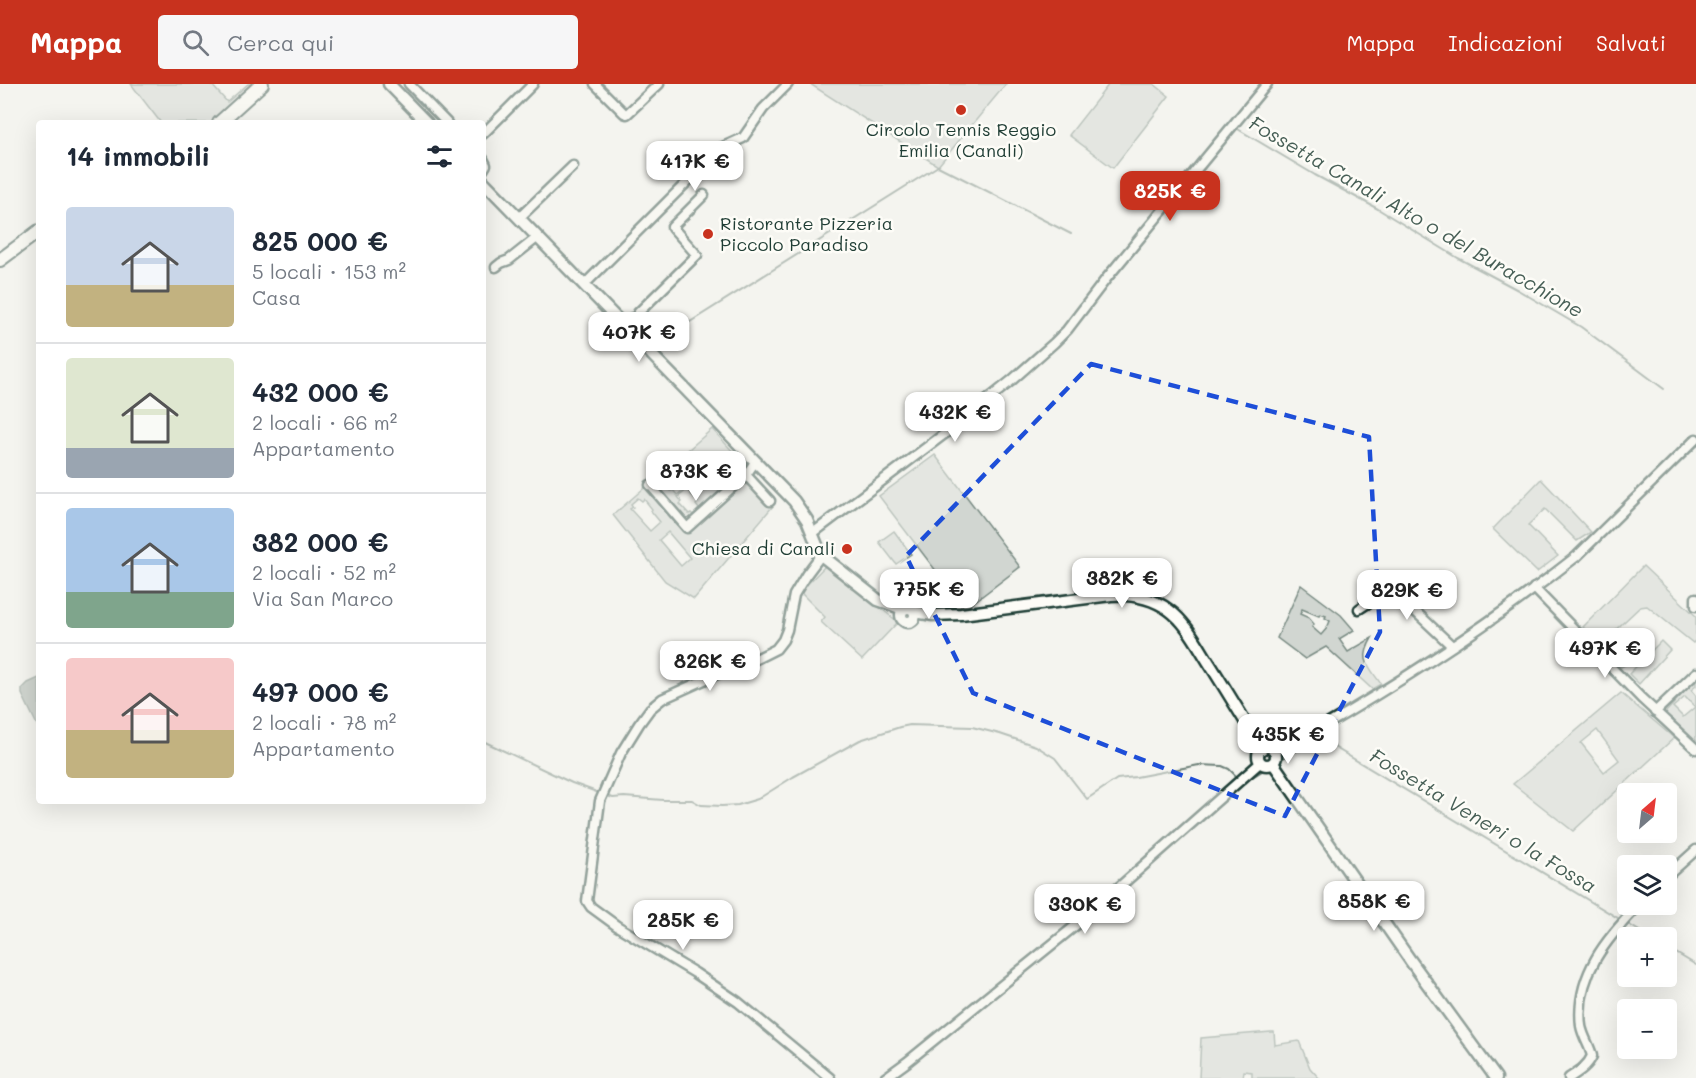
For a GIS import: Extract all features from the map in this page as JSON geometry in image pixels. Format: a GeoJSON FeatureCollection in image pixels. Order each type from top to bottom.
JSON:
{"type":"FeatureCollection","features":[{"type":"Feature","properties":{"kind":"main road"},"geometry":{"type":"LineString","coordinates":[[222,120],[262,84]]}},
{"type":"Feature","properties":{"kind":"main road"},"geometry":{"type":"LineString","coordinates":[[0,260],[36,233]]}},
{"type":"Feature","properties":{"kind":"street"},"geometry":{"type":"LineString","coordinates":[[389,84],[424,120]]}},
{"type":"Feature","properties":{"kind":"street"},"geometry":{"type":"LineString","coordinates":[[409,84],[444,120]]}},
{"type":"Feature","properties":{"kind":"street"},"geometry":{"type":"LineString","coordinates":[[486,131],[533,84]]}},
{"type":"Feature","properties":{"kind":"street"},"geometry":{"type":"LineString","coordinates":[[595,84],[627,114],[659,84]]}},
{"type":"Feature","properties":{"kind":"street"},"geometry":{"type":"LineString","coordinates":[[584,285],[721,148],[743,138],[763,109],[788,84]]}},
{"type":"Feature","properties":{"kind":"street"},"geometry":{"type":"LineString","coordinates":[[813,533],[947,432],[1054,343],[1267,84]]}},
{"type":"Feature","properties":{"kind":"street"},"geometry":{"type":"LineString","coordinates":[[519,218],[573,166]]}},
{"type":"Feature","properties":{"kind":"street"},"geometry":{"type":"LineString","coordinates":[[486,184],[800,508],[821,555],[888,609],[902,613],[910,607],[915,615],[933,615],[961,614],[1111,595],[1127,594],[1152,600],[1171,612],[1189,631],[1262,749]]}},
{"type":"Feature","properties":{"kind":"street"},"geometry":{"type":"LineString","coordinates":[[624,327],[697,255],[672,227],[704,195]]}},
{"type":"Feature","properties":{"kind":"street"},"geometry":{"type":"LineString","coordinates":[[496,267],[501,262],[509,260],[538,237]]}},
{"type":"Feature","properties":{"kind":"street"},"geometry":{"type":"LineString","coordinates":[[1496,1078],[1410,960],[1274,761],[1268,748],[1262,749],[1258,755],[1261,762],[1268,765],[1274,761],[1317,731],[1491,621],[1577,556],[1696,439]]}},
{"type":"Feature","properties":{"kind":"street"},"geometry":{"type":"LineString","coordinates":[[650,486],[687,528],[746,475],[755,462]]}},
{"type":"Feature","properties":{"kind":"street"},"geometry":{"type":"LineString","coordinates":[[746,475],[770,501]]}},
{"type":"Feature","properties":{"kind":"street"},"geometry":{"type":"LineString","coordinates":[[821,555],[794,595],[787,630],[776,649],[662,699],[650,709],[639,724],[621,753],[600,801],[587,901],[591,907],[617,927],[702,977],[738,1002],[830,1078]]}},
{"type":"Feature","properties":{"kind":"street"},"geometry":{"type":"LineString","coordinates":[[1534,588],[1655,712],[1696,749]]}},
{"type":"Feature","properties":{"kind":"street"},"geometry":{"type":"LineString","coordinates":[[1359,609],[1385,594],[1395,594],[1452,646]]}},
{"type":"Feature","properties":{"kind":"street"},"geometry":{"type":"LineString","coordinates":[[1696,598],[1696,606]]}},
{"type":"Feature","properties":{"kind":"street"},"geometry":{"type":"LineString","coordinates":[[1655,712],[1696,673]]}},
{"type":"Feature","properties":{"kind":"street"},"geometry":{"type":"LineString","coordinates":[[885,1078],[1075,926],[1261,762]]}},
{"type":"Feature","properties":{"kind":"street"},"geometry":{"type":"LineString","coordinates":[[1677,867],[1696,850]]}},
{"type":"Feature","properties":{"kind":"street"},"geometry":{"type":"LineString","coordinates":[[1569,1078],[1590,1062],[1592,1056],[1581,1028],[1582,1001],[1587,978],[1605,944],[1630,915]]}},
{"type":"Feature","properties":{"kind":"highlighted area"},"geometry":{"type":"Polygon","coordinates":[[[1091,364],[1369,437],[1380,632],[1285,816],[973,693],[906,556],[1091,364]]]}},
{"type":"Feature","properties":{"kind":"shaded area"},"geometry":{"type":"Polygon","coordinates":[[[131,84],[211,84],[227,102],[248,84],[261,84],[222,120],[159,120],[131,84]]]}},
{"type":"Feature","properties":{"kind":"shaded area"},"geometry":{"type":"Polygon","coordinates":[[[810,84],[1006,84],[938,166],[810,84]]]}},
{"type":"Feature","properties":{"kind":"shaded area"},"geometry":{"type":"Polygon","coordinates":[[[1109,84],[1154,84],[1169,96],[1113,168],[1069,135],[1109,84]]]}},
{"type":"Feature","properties":{"kind":"shaded area"},"geometry":{"type":"Polygon","coordinates":[[[712,429],[749,469],[746,475],[773,506],[694,599],[665,581],[613,515],[712,429]],[[669,472],[661,479],[677,495],[686,488],[676,475],[673,477],[669,472]],[[687,490],[678,497],[682,502],[680,504],[689,514],[693,515],[699,509],[696,505],[698,502],[687,490]],[[638,498],[631,504],[633,507],[630,509],[650,531],[660,522],[644,499],[642,501],[638,498]],[[668,532],[659,540],[681,566],[690,558],[668,532]]]}},
{"type":"Feature","properties":{"kind":"shaded area"},"geometry":{"type":"Polygon","coordinates":[[[935,455],[1020,567],[965,609],[879,496],[935,455]]]}},
{"type":"Feature","properties":{"kind":"shaded area"},"geometry":{"type":"Polygon","coordinates":[[[1541,479],[1591,532],[1577,541],[1545,509],[1528,525],[1558,556],[1537,572],[1493,529],[1541,479]]]}},
{"type":"Feature","properties":{"kind":"shaded area"},"geometry":{"type":"Polygon","coordinates":[[[894,531],[911,554],[896,564],[879,542],[894,531]]]}},
{"type":"Feature","properties":{"kind":"shaded area"},"geometry":{"type":"Polygon","coordinates":[[[826,565],[898,622],[862,660],[821,622],[825,617],[800,592],[826,565]]]}},
{"type":"Feature","properties":{"kind":"shaded area"},"geometry":{"type":"Polygon","coordinates":[[[1643,566],[1696,616],[1696,640],[1693,643],[1647,606],[1640,607],[1609,636],[1632,656],[1627,664],[1621,667],[1583,627],[1643,566]]]}},
{"type":"Feature","properties":{"kind":"shaded area"},"geometry":{"type":"Polygon","coordinates":[[[1301,585],[1341,615],[1354,630],[1339,639],[1348,652],[1372,638],[1366,657],[1369,667],[1381,684],[1372,689],[1326,647],[1305,659],[1277,638],[1301,585]],[[1302,609],[1300,614],[1309,618],[1314,624],[1312,627],[1321,635],[1330,621],[1325,618],[1326,616],[1320,614],[1319,616],[1302,609]]]}},
{"type":"Feature","properties":{"kind":"shaded area"},"geometry":{"type":"Polygon","coordinates":[[[1661,641],[1670,650],[1639,684],[1629,674],[1661,641]]]}},
{"type":"Feature","properties":{"kind":"shaded area"},"geometry":{"type":"Polygon","coordinates":[[[36,679],[36,723],[22,694],[22,689],[36,679]]]}},
{"type":"Feature","properties":{"kind":"shaded area"},"geometry":{"type":"Polygon","coordinates":[[[1696,679],[1696,686],[1691,690],[1696,696],[1696,743],[1665,713],[1696,679]],[[1685,697],[1673,707],[1683,717],[1695,707],[1685,697]]]}},
{"type":"Feature","properties":{"kind":"shaded area"},"geometry":{"type":"Polygon","coordinates":[[[1621,693],[1674,738],[1625,783],[1617,783],[1617,790],[1573,831],[1513,784],[1621,693]],[[1597,730],[1581,743],[1604,772],[1619,760],[1597,730]]]}},
{"type":"Feature","properties":{"kind":"shaded area"},"geometry":{"type":"Polygon","coordinates":[[[1274,1032],[1275,1045],[1299,1041],[1310,1068],[1319,1078],[1252,1078],[1252,1072],[1244,1071],[1243,1078],[1199,1078],[1201,1038],[1274,1032]]]}},
{"type":"Feature","properties":{"kind":"waterway","name":"Fossetta Canali Alto o del Buracchione"},"geometry":{"type":"LineString","coordinates":[[1127,262],[1236,128],[1581,327],[1664,389]]}},
{"type":"Feature","properties":{"kind":"waterway","name":"Fossetta Canali Alto o del Buracchione"},"geometry":{"type":"LineString","coordinates":[[655,344],[938,166],[1071,234]]}},
{"type":"Feature","properties":{"kind":"waterway","name":"Fossetta Veneri o la Fossa"},"geometry":{"type":"LineString","coordinates":[[486,742],[572,783],[613,798],[692,800],[701,805],[722,806],[738,805],[758,799],[860,740],[910,725],[972,727],[1036,746],[1055,758],[1087,799],[1117,779],[1199,765],[1222,766],[1238,778]]}},
{"type":"Feature","properties":{"kind":"waterway","name":"Fossetta Veneri o la Fossa"},"geometry":{"type":"LineString","coordinates":[[1278,761],[1319,738],[1633,927]]}},
{"type":"Feature","properties":{"kind":"waterway","name":"Fossetta Veneri o la Fossa"},"geometry":{"type":"LineString","coordinates":[[1242,782],[1270,766]]}},
{"type":"Feature","properties":{"kind":"waterway","name":"Fossetta Veneri o la Fossa"},"geometry":{"type":"LineString","coordinates":[[1677,954],[1696,965]]}},
{"type":"Feature","properties":{"kind":"place","name":"Circolo Tennis Reggio Emilia (Canali)"},"geometry":{"type":"Point","coordinates":[961,110]}},
{"type":"Feature","properties":{"kind":"place","name":"Ristorante Pizzeria Piccolo Paradiso"},"geometry":{"type":"Point","coordinates":[708,234]}},
{"type":"Feature","properties":{"kind":"place","name":"Chiesa di Canali"},"geometry":{"type":"Point","coordinates":[847,549]}}]}
